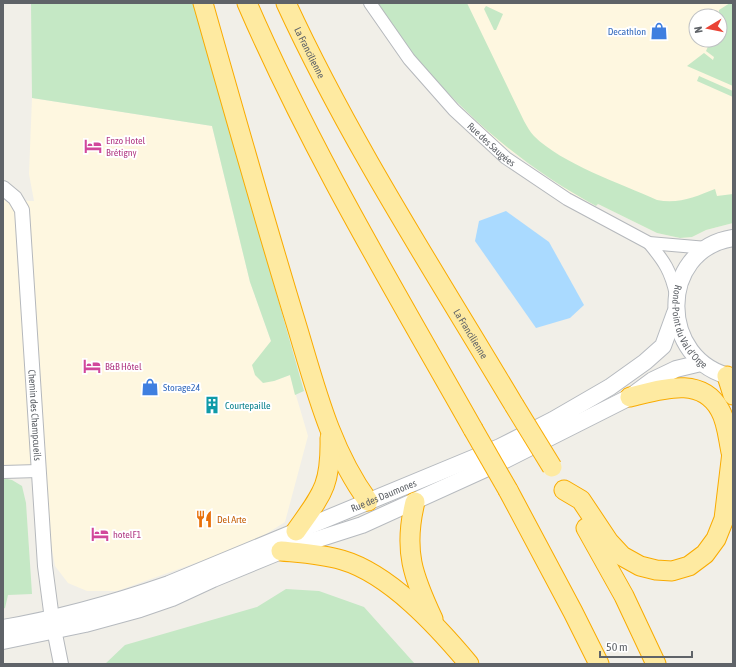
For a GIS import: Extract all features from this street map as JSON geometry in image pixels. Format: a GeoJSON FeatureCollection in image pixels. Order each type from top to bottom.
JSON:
{"type":"FeatureCollection","features":[{"type":"Feature","properties":{"kind":"highway"},"geometry":{"type":"LineString","coordinates":[[204,3],[283,282],[329,430],[353,482],[368,501]]}},
{"type":"Feature","properties":{"kind":"highway"},"geometry":{"type":"LineString","coordinates":[[247,3],[294,104],[346,205],[508,490],[574,612],[599,664]]}},
{"type":"Feature","properties":{"kind":"highway","name":"La Francilienne"},"geometry":{"type":"LineString","coordinates":[[286,3],[337,104],[552,467],[624,596],[656,664]]}},
{"type":"Feature","properties":{"kind":"highway"},"geometry":{"type":"LineString","coordinates":[[730,377],[733,395]]}},
{"type":"Feature","properties":{"kind":"highway"},"geometry":{"type":"LineString","coordinates":[[564,490],[581,500],[609,542],[622,556],[640,566],[656,570],[672,570],[689,566],[705,554],[716,539],[725,513],[732,448],[720,409],[709,396],[699,390],[680,387],[630,397]]}},
{"type":"Feature","properties":{"kind":"highway"},"geometry":{"type":"LineString","coordinates":[[296,531],[314,507],[327,481],[330,456],[329,430]]}},
{"type":"Feature","properties":{"kind":"highway"},"geometry":{"type":"LineString","coordinates":[[415,502],[409,534],[412,566],[416,582],[436,626]]}},
{"type":"Feature","properties":{"kind":"highway"},"geometry":{"type":"LineString","coordinates":[[281,551],[322,555],[343,560],[360,567],[392,587],[436,626],[469,664]]}},
{"type":"Feature","properties":{"kind":"main road","name":"Rond-Point du Val d'Orge"},"geometry":{"type":"LineString","coordinates":[[730,377],[701,363],[690,351],[681,336],[675,313],[676,295],[679,284],[690,264],[707,248],[733,238]]}},
{"type":"Feature","properties":{"kind":"main road","name":"Rue des Daumones"},"geometry":{"type":"LineString","coordinates":[[53,625],[169,584],[368,501],[425,479],[520,437],[610,387],[645,362],[663,346],[675,313]]}},
{"type":"Feature","properties":{"kind":"main road","name":"Rue des Daumones"},"geometry":{"type":"LineString","coordinates":[[53,625],[85,624],[172,598],[213,579],[281,551],[362,525],[393,513],[505,460],[630,397],[653,380],[676,369],[701,363]]}},
{"type":"Feature","properties":{"kind":"main road"},"geometry":{"type":"LineString","coordinates":[[415,502],[425,479]]}},
{"type":"Feature","properties":{"kind":"main road"},"geometry":{"type":"LineString","coordinates":[[368,501],[393,513]]}},
{"type":"Feature","properties":{"kind":"main road"},"geometry":{"type":"LineString","coordinates":[[3,628],[53,625]]}},
{"type":"Feature","properties":{"kind":"main road"},"geometry":{"type":"LineString","coordinates":[[3,641],[53,625]]}},
{"type":"Feature","properties":{"kind":"street","name":"Rue des Saugées"},"geometry":{"type":"LineString","coordinates":[[370,3],[414,65],[454,110],[506,158],[567,199],[649,242],[707,248]]}},
{"type":"Feature","properties":{"kind":"street","name":"Chemin des Champcueils"},"geometry":{"type":"LineString","coordinates":[[3,188],[15,198],[22,210],[45,566],[53,625],[61,664]]}},
{"type":"Feature","properties":{"kind":"street","name":"Rue des Saugées"},"geometry":{"type":"LineString","coordinates":[[649,242],[665,263],[672,276],[676,295]]}},
{"type":"Feature","properties":{"kind":"street"},"geometry":{"type":"LineString","coordinates":[[3,472],[38,471]]}},
{"type":"Feature","properties":{"kind":"shaded area"},"geometry":{"type":"Polygon","coordinates":[[[377,3],[733,3],[733,223],[706,230],[692,237],[680,238],[657,233],[598,204],[596,206],[571,193],[509,150],[486,131],[451,96],[377,3]]]}},
{"type":"Feature","properties":{"kind":"shaded area"},"geometry":{"type":"Polygon","coordinates":[[[32,98],[212,126],[250,282],[271,341],[274,381],[290,375],[308,436],[285,522],[252,543],[117,591],[87,591],[68,583],[55,566],[38,471],[3,472],[3,200],[34,201],[29,174],[32,98]]]}},
{"type":"Feature","properties":{"kind":"green space"},"geometry":{"type":"Polygon","coordinates":[[[31,3],[194,3],[304,391],[295,395],[290,375],[274,381],[263,383],[255,375],[252,365],[271,341],[250,282],[212,126],[32,98],[31,3]]]}},
{"type":"Feature","properties":{"kind":"green space"},"geometry":{"type":"Polygon","coordinates":[[[377,3],[467,3],[524,121],[533,134],[546,146],[575,164],[657,200],[680,200],[694,197],[715,189],[717,196],[733,194],[733,223],[706,230],[692,237],[680,238],[657,233],[598,204],[596,206],[549,178],[484,128],[445,90],[406,45],[377,3]]]}},
{"type":"Feature","properties":{"kind":"green space"},"geometry":{"type":"Polygon","coordinates":[[[730,3],[733,3],[733,86],[687,66],[704,53],[713,60],[714,57],[706,51],[707,48],[728,48],[728,8],[722,8],[730,3]]]}},
{"type":"Feature","properties":{"kind":"green space"},"geometry":{"type":"Polygon","coordinates":[[[486,6],[503,14],[496,30],[494,30],[484,9],[486,6]]]}},
{"type":"Feature","properties":{"kind":"green space"},"geometry":{"type":"Polygon","coordinates":[[[699,76],[733,91],[733,97],[697,81],[699,76]]]}},
{"type":"Feature","properties":{"kind":"green space"},"geometry":{"type":"Polygon","coordinates":[[[3,478],[12,480],[22,486],[26,503],[32,594],[8,595],[5,608],[3,609],[3,478]]]}},
{"type":"Feature","properties":{"kind":"green space"},"geometry":{"type":"Polygon","coordinates":[[[286,589],[319,591],[364,607],[415,664],[105,664],[125,645],[257,607],[286,589]]]}},
{"type":"Feature","properties":{"kind":"water"},"geometry":{"type":"Polygon","coordinates":[[[506,211],[549,242],[584,305],[570,318],[536,328],[475,241],[479,221],[506,211]]]}},
{"type":"Feature","properties":{"kind":"place","name":"Decathlon"},"geometry":{"type":"Point","coordinates":[659,31]}},
{"type":"Feature","properties":{"kind":"place","name":"Enzo Hotel Brétigny"},"geometry":{"type":"Point","coordinates":[93,146]}},
{"type":"Feature","properties":{"kind":"place","name":"B&B Hôtel"},"geometry":{"type":"Point","coordinates":[92,366]}},
{"type":"Feature","properties":{"kind":"place","name":"Storage24"},"geometry":{"type":"Point","coordinates":[150,387]}},
{"type":"Feature","properties":{"kind":"place","name":"Courtepaille"},"geometry":{"type":"Point","coordinates":[212,405]}},
{"type":"Feature","properties":{"kind":"place","name":"Del Arte"},"geometry":{"type":"Point","coordinates":[204,519]}},
{"type":"Feature","properties":{"kind":"place","name":"hotelF1"},"geometry":{"type":"Point","coordinates":[100,534]}}]}
